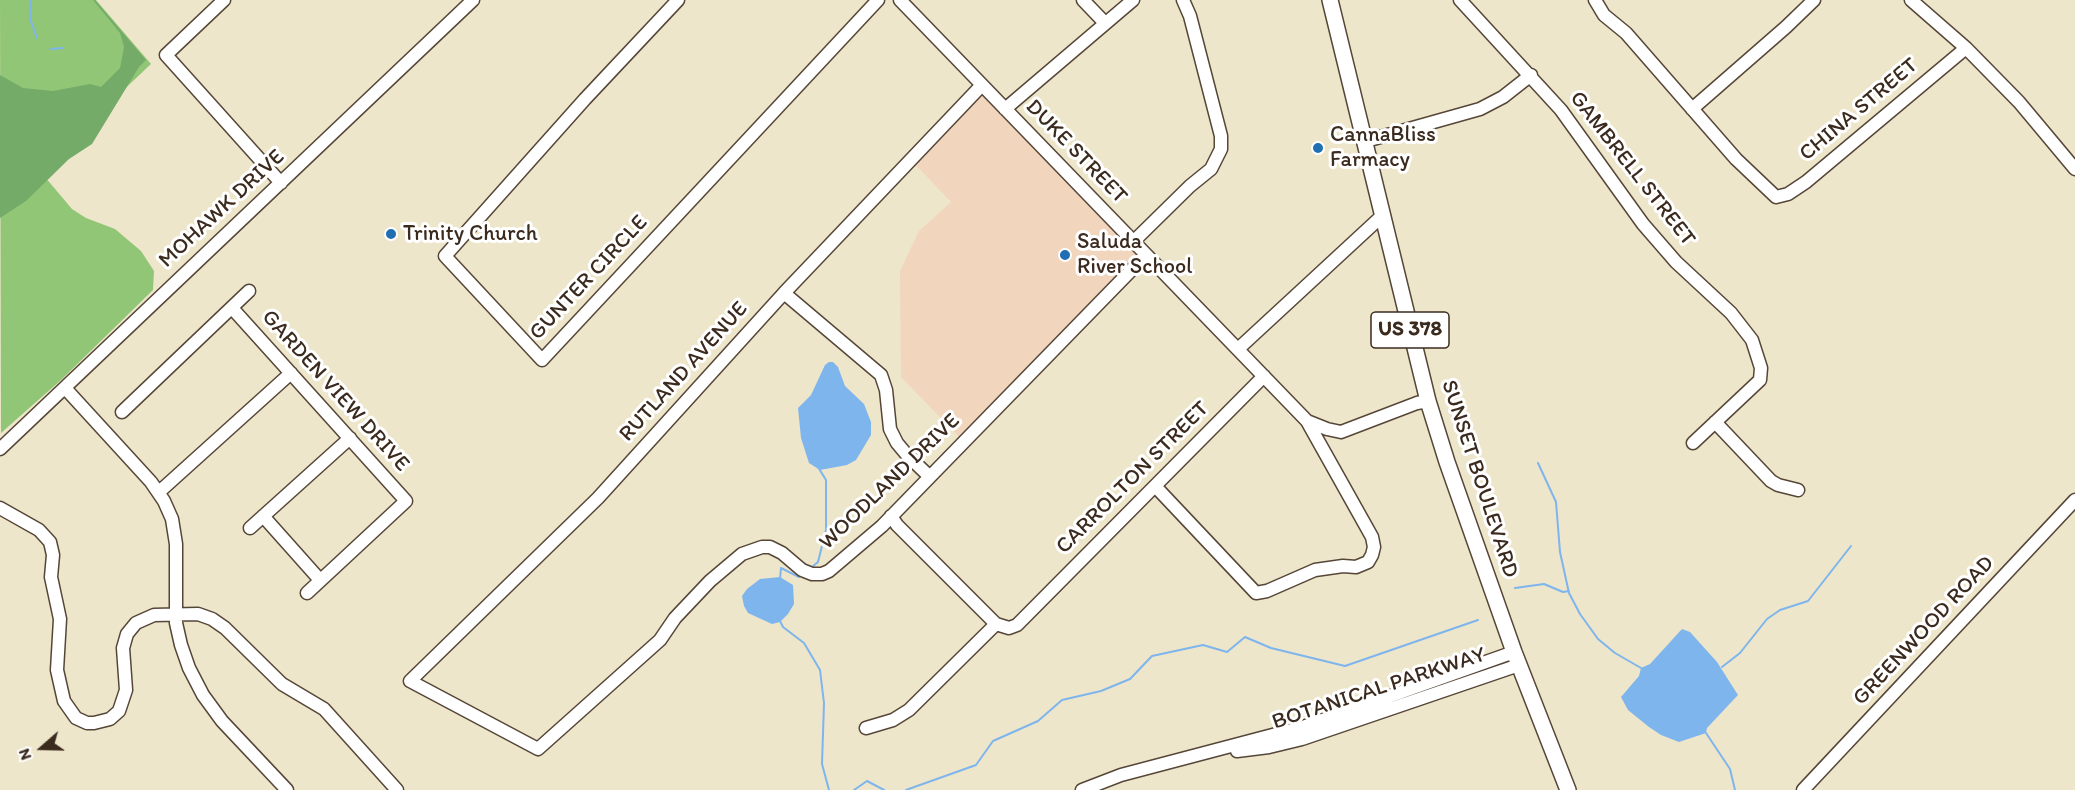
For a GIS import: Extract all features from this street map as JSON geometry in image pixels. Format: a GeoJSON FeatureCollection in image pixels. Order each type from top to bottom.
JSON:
{"type":"FeatureCollection","features":[{"type":"Feature","properties":{"kind":"main road","name":"SUNSET BOULEVARD"},"geometry":{"type":"LineString","coordinates":[[1330,0],[1428,401],[1516,658],[1566,789]]}},
{"type":"Feature","properties":{"kind":"street"},"geometry":{"type":"LineString","coordinates":[[224,0],[166,55],[281,183]]}},
{"type":"Feature","properties":{"kind":"street","name":"MOHAWK DRIVE"},"geometry":{"type":"LineString","coordinates":[[0,449],[473,0]]}},
{"type":"Feature","properties":{"kind":"street","name":"GUNTER CIRCLE"},"geometry":{"type":"LineString","coordinates":[[678,0],[585,99],[445,256],[542,360],[878,0]]}},
{"type":"Feature","properties":{"kind":"street","name":"DUKE STREET"},"geometry":{"type":"LineString","coordinates":[[900,0],[1307,421],[1341,432],[1417,403],[1428,401]]}},
{"type":"Feature","properties":{"kind":"street"},"geometry":{"type":"LineString","coordinates":[[1083,0],[1105,23]]}},
{"type":"Feature","properties":{"kind":"street"},"geometry":{"type":"LineString","coordinates":[[1005,109],[1134,0]]}},
{"type":"Feature","properties":{"kind":"street"},"geometry":{"type":"LineString","coordinates":[[1133,242],[1190,186],[1211,170],[1221,149],[1221,136],[1190,16],[1183,0]]}},
{"type":"Feature","properties":{"kind":"street","name":"GAMBRELL STREET"},"geometry":{"type":"LineString","coordinates":[[1460,0],[1531,75],[1580,134],[1643,224],[1676,262],[1731,313],[1752,340],[1761,368],[1760,380],[1715,422]]}},
{"type":"Feature","properties":{"kind":"street"},"geometry":{"type":"LineString","coordinates":[[1595,0],[1604,15],[1626,33],[1692,109],[1814,0]]}},
{"type":"Feature","properties":{"kind":"street"},"geometry":{"type":"LineString","coordinates":[[1911,0],[1966,48],[2019,102],[2075,169]]}},
{"type":"Feature","properties":{"kind":"street","name":"CHINA STREET"},"geometry":{"type":"LineString","coordinates":[[1692,109],[1736,159],[1776,197],[1788,194],[1806,182],[1966,48]]}},
{"type":"Feature","properties":{"kind":"street"},"geometry":{"type":"LineString","coordinates":[[1365,141],[1480,109],[1503,97],[1531,75]]}},
{"type":"Feature","properties":{"kind":"street","name":"RUTLAND AVENUE"},"geometry":{"type":"LineString","coordinates":[[538,750],[410,681],[598,498],[784,293],[982,85]]}},
{"type":"Feature","properties":{"kind":"street"},"geometry":{"type":"LineString","coordinates":[[1238,349],[1383,215]]}},
{"type":"Feature","properties":{"kind":"street","name":"WOODLAND DRIVE"},"geometry":{"type":"LineString","coordinates":[[538,750],[660,640],[675,618],[710,581],[742,554],[762,547],[770,547],[782,553],[802,570],[812,574],[829,571],[891,516],[1146,255]]}},
{"type":"Feature","properties":{"kind":"street"},"geometry":{"type":"LineString","coordinates":[[122,412],[249,291]]}},
{"type":"Feature","properties":{"kind":"street"},"geometry":{"type":"LineString","coordinates":[[784,293],[881,375],[886,390],[890,429],[897,443],[928,476]]}},
{"type":"Feature","properties":{"kind":"street","name":"GARDEN VIEW DRIVE"},"geometry":{"type":"LineString","coordinates":[[231,308],[406,501],[320,580]]}},
{"type":"Feature","properties":{"kind":"street"},"geometry":{"type":"LineString","coordinates":[[159,492],[291,373]]}},
{"type":"Feature","properties":{"kind":"street","name":"CARROLTON STREET"},"geometry":{"type":"LineString","coordinates":[[996,624],[1009,628],[1017,626],[1264,376]]}},
{"type":"Feature","properties":{"kind":"street"},"geometry":{"type":"LineString","coordinates":[[64,388],[159,492],[172,519],[177,544],[175,613],[184,656],[203,695],[229,728],[287,790]]}},
{"type":"Feature","properties":{"kind":"street"},"geometry":{"type":"LineString","coordinates":[[1155,486],[1256,593],[1267,591],[1316,570],[1343,566],[1356,567],[1368,562],[1374,547],[1372,537],[1307,421]]}},
{"type":"Feature","properties":{"kind":"street"},"geometry":{"type":"LineString","coordinates":[[1693,442],[1715,422],[1771,481],[1798,490]]}},
{"type":"Feature","properties":{"kind":"street"},"geometry":{"type":"LineString","coordinates":[[250,528],[350,438]]}},
{"type":"Feature","properties":{"kind":"street","name":"GREENWOOD ROAD"},"geometry":{"type":"LineString","coordinates":[[1803,790],[2075,500]]}},
{"type":"Feature","properties":{"kind":"street"},"geometry":{"type":"LineString","coordinates":[[0,508],[39,530],[50,543],[53,555],[51,577],[60,620],[57,670],[64,701],[76,718],[87,723],[104,722],[115,715],[123,704],[126,690],[122,653],[127,634],[136,623],[147,616],[175,613],[198,614],[225,628],[276,680],[330,714],[397,790]]}},
{"type":"Feature","properties":{"kind":"street"},"geometry":{"type":"LineString","coordinates":[[263,516],[320,580],[306,593]]}},
{"type":"Feature","properties":{"kind":"street"},"geometry":{"type":"LineString","coordinates":[[866,728],[893,720],[909,710],[996,624],[897,525],[891,516]]}},
{"type":"Feature","properties":{"kind":"street","name":"BOTANICAL PARKWAY"},"geometry":{"type":"LineString","coordinates":[[1082,790],[1121,775],[1303,727],[1516,658]]}},
{"type":"Feature","properties":{"kind":"shaded area"},"geometry":{"type":"Polygon","coordinates":[[[982,85],[1146,255],[963,441],[901,377],[900,271],[919,231],[951,202],[911,160],[982,85]]]}},
{"type":"Feature","properties":{"kind":"green space"},"geometry":{"type":"Polygon","coordinates":[[[0,0],[96,0],[151,64],[39,170],[72,209],[86,218],[115,229],[141,251],[154,271],[153,290],[61,380],[1,433],[0,0]]]}},
{"type":"Feature","properties":{"kind":"green space"},"geometry":{"type":"Polygon","coordinates":[[[93,0],[146,60],[139,67],[92,144],[69,159],[26,201],[0,218],[0,75],[23,88],[53,91],[90,84],[101,87],[120,68],[124,47],[120,33],[93,0]]]}},
{"type":"Feature","properties":{"kind":"water"},"geometry":{"type":"Polygon","coordinates":[[[833,362],[838,367],[845,386],[864,404],[871,422],[871,435],[856,460],[847,465],[820,470],[809,463],[801,438],[798,408],[811,395],[825,365],[833,362]]]}},
{"type":"Feature","properties":{"kind":"water"},"geometry":{"type":"Polygon","coordinates":[[[780,577],[793,585],[794,604],[788,614],[780,622],[772,624],[748,613],[742,596],[747,589],[760,579],[780,577]]]}},
{"type":"Feature","properties":{"kind":"water"},"geometry":{"type":"Polygon","coordinates":[[[1682,629],[1690,632],[1717,662],[1738,695],[1707,728],[1706,733],[1679,742],[1649,727],[1628,710],[1621,697],[1639,676],[1641,668],[1650,664],[1682,629]]]}},
{"type":"Feature","properties":{"kind":"waterway"},"geometry":{"type":"LineString","coordinates":[[31,0],[30,19],[37,38]]}},
{"type":"Feature","properties":{"kind":"waterway"},"geometry":{"type":"LineString","coordinates":[[51,49],[63,48]]}},
{"type":"Feature","properties":{"kind":"waterway"},"geometry":{"type":"LineString","coordinates":[[1538,463],[1556,502],[1560,552],[1569,593],[1580,614],[1598,639],[1615,653],[1641,668]]}},
{"type":"Feature","properties":{"kind":"waterway"},"geometry":{"type":"LineString","coordinates":[[812,567],[818,562],[826,530],[826,480],[818,467]]}},
{"type":"Feature","properties":{"kind":"waterway"},"geometry":{"type":"LineString","coordinates":[[1722,667],[1740,653],[1767,619],[1780,610],[1808,601],[1851,546]]}},
{"type":"Feature","properties":{"kind":"waterway"},"geometry":{"type":"LineString","coordinates":[[780,579],[781,568],[799,577]]}},
{"type":"Feature","properties":{"kind":"waterway"},"geometry":{"type":"LineString","coordinates":[[1515,588],[1544,584],[1563,592],[1569,591]]}},
{"type":"Feature","properties":{"kind":"waterway"},"geometry":{"type":"LineString","coordinates":[[906,790],[976,765],[993,741],[1038,721],[1062,700],[1101,691],[1130,679],[1152,656],[1203,645],[1227,652],[1245,637],[1271,648],[1345,666],[1478,620]]}},
{"type":"Feature","properties":{"kind":"waterway"},"geometry":{"type":"LineString","coordinates":[[780,621],[783,627],[804,643],[820,670],[824,703],[822,764],[829,790]]}},
{"type":"Feature","properties":{"kind":"waterway"},"geometry":{"type":"LineString","coordinates":[[1706,733],[1730,769],[1735,790]]}},
{"type":"Feature","properties":{"kind":"waterway"},"geometry":{"type":"LineString","coordinates":[[854,790],[867,781],[884,790]]}},
{"type":"Feature","properties":{"kind":"place","name":"CannaBliss Farmacy"},"geometry":{"type":"Point","coordinates":[1318,148]}},
{"type":"Feature","properties":{"kind":"place","name":"Trinity Church"},"geometry":{"type":"Point","coordinates":[391,234]}},
{"type":"Feature","properties":{"kind":"place","name":"Saluda River School"},"geometry":{"type":"Point","coordinates":[1065,255]}}]}
